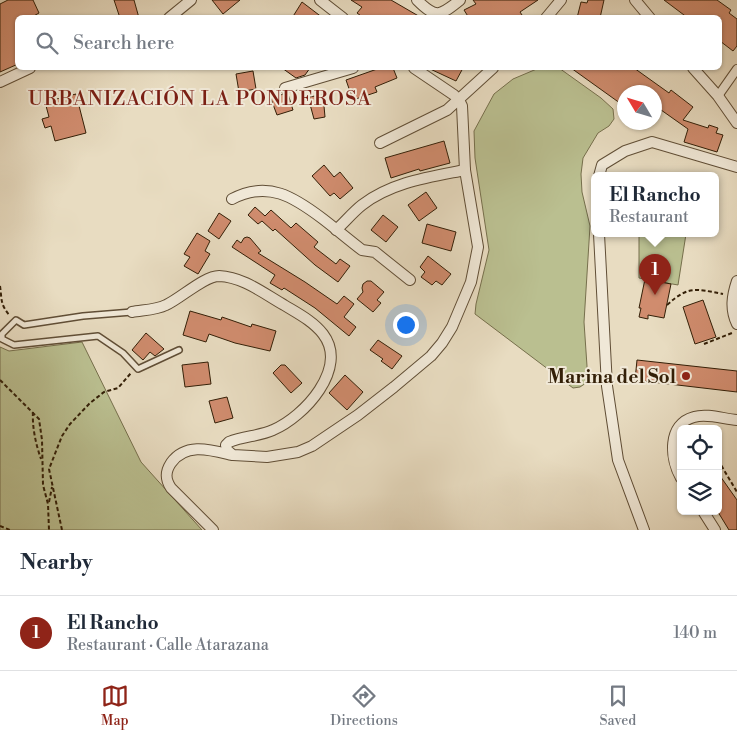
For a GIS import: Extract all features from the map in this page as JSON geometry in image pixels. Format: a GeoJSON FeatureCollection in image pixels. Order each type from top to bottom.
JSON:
{"type":"FeatureCollection","features":[{"type":"Feature","properties":{"kind":"street"},"geometry":{"type":"LineString","coordinates":[[173,15],[191,0]]}},
{"type":"Feature","properties":{"kind":"street"},"geometry":{"type":"LineString","coordinates":[[320,0],[339,15]]}},
{"type":"Feature","properties":{"kind":"street"},"geometry":{"type":"LineString","coordinates":[[417,0],[427,10],[437,14],[444,13],[460,0]]}},
{"type":"Feature","properties":{"kind":"street"},"geometry":{"type":"LineString","coordinates":[[635,0],[648,15]]}},
{"type":"Feature","properties":{"kind":"street"},"geometry":{"type":"LineString","coordinates":[[548,15],[557,1]]}},
{"type":"Feature","properties":{"kind":"street"},"geometry":{"type":"LineString","coordinates":[[718,96],[737,69]]}},
{"type":"Feature","properties":{"kind":"street"},"geometry":{"type":"LineString","coordinates":[[0,82],[26,70]]}},
{"type":"Feature","properties":{"kind":"street"},"geometry":{"type":"LineString","coordinates":[[285,88],[346,70]]}},
{"type":"Feature","properties":{"kind":"street"},"geometry":{"type":"LineString","coordinates":[[213,530],[170,488],[166,479],[167,469],[179,455],[194,449],[209,449],[233,456],[283,456],[312,446],[358,415],[431,356],[452,327],[461,308],[472,282],[478,247],[466,170],[462,106],[459,100],[417,70]]}},
{"type":"Feature","properties":{"kind":"street"},"geometry":{"type":"LineString","coordinates":[[380,143],[447,110],[491,70]]}},
{"type":"Feature","properties":{"kind":"street"},"geometry":{"type":"LineString","coordinates":[[695,70],[718,96],[737,123]]}},
{"type":"Feature","properties":{"kind":"street"},"geometry":{"type":"LineString","coordinates":[[600,172],[602,165],[617,155],[652,142],[737,167]]}},
{"type":"Feature","properties":{"kind":"street"},"geometry":{"type":"LineString","coordinates":[[336,230],[362,205],[389,189],[412,181],[466,170]]}},
{"type":"Feature","properties":{"kind":"street"},"geometry":{"type":"LineString","coordinates":[[232,199],[256,190],[286,195],[299,201],[362,250],[375,252],[410,280]]}},
{"type":"Feature","properties":{"kind":"street"},"geometry":{"type":"LineString","coordinates":[[599,237],[607,386],[618,460],[644,530]]}},
{"type":"Feature","properties":{"kind":"street"},"geometry":{"type":"LineString","coordinates":[[132,312],[164,306],[215,276],[226,276],[242,281],[313,323],[324,335],[329,346],[330,363],[326,379],[317,395],[288,422],[272,431],[230,442],[226,445],[227,450],[233,456]]}},
{"type":"Feature","properties":{"kind":"street"},"geometry":{"type":"LineString","coordinates":[[737,281],[732,296],[732,307],[737,324]]}},
{"type":"Feature","properties":{"kind":"street"},"geometry":{"type":"LineString","coordinates":[[678,470],[673,447],[676,433],[683,422],[699,416],[737,420]]}},
{"type":"Feature","properties":{"kind":"street"},"geometry":{"type":"LineString","coordinates":[[706,515],[715,530]]}},
{"type":"Feature","properties":{"kind":"lane"},"geometry":{"type":"LineString","coordinates":[[132,312],[83,316],[24,325],[16,320],[2,334],[2,339],[14,345],[98,336],[124,353],[136,368],[142,369],[180,350]]}},
{"type":"Feature","properties":{"kind":"path"},"geometry":{"type":"LineString","coordinates":[[0,286],[3,308],[16,320]]}},
{"type":"Feature","properties":{"kind":"path"},"geometry":{"type":"LineString","coordinates":[[667,305],[687,291],[695,289],[732,296]]}},
{"type":"Feature","properties":{"kind":"path"},"geometry":{"type":"LineString","coordinates":[[704,344],[737,331]]}},
{"type":"Feature","properties":{"kind":"path"},"geometry":{"type":"LineString","coordinates":[[62,530],[49,469],[62,436],[70,424],[90,403],[104,392],[118,388],[136,368]]}},
{"type":"Feature","properties":{"kind":"path"},"geometry":{"type":"LineString","coordinates":[[0,380],[39,419],[43,485],[48,504]]}},
{"type":"Feature","properties":{"kind":"path"},"geometry":{"type":"LineString","coordinates":[[33,412],[32,424],[37,449],[42,462]]}},
{"type":"Feature","properties":{"kind":"path"},"geometry":{"type":"LineString","coordinates":[[722,467],[737,492]]}},
{"type":"Feature","properties":{"kind":"path"},"geometry":{"type":"LineString","coordinates":[[48,530],[48,504],[52,484]]}},
{"type":"Feature","properties":{"kind":"path"},"geometry":{"type":"LineString","coordinates":[[0,526],[10,530]]}},
{"type":"Feature","properties":{"kind":"green space"},"geometry":{"type":"Polygon","coordinates":[[[534,70],[562,70],[613,109],[614,119],[609,126],[598,133],[583,158],[581,174],[582,192],[590,226],[584,322],[587,366],[586,383],[580,387],[573,388],[475,314],[489,250],[475,158],[474,131],[494,94],[513,79],[534,70]]]}},
{"type":"Feature","properties":{"kind":"green space"},"geometry":{"type":"Polygon","coordinates":[[[639,237],[686,237],[678,285],[639,278],[639,237]]]}},
{"type":"Feature","properties":{"kind":"green space"},"geometry":{"type":"Polygon","coordinates":[[[82,342],[141,462],[202,530],[0,530],[0,347],[9,351],[82,342]]]}},
{"type":"Feature","properties":{"kind":"building"},"geometry":{"type":"Polygon","coordinates":[[[8,0],[33,0],[39,13],[35,15],[15,15],[15,65],[0,72],[0,4],[8,0]]]}},
{"type":"Feature","properties":{"kind":"building"},"geometry":{"type":"Polygon","coordinates":[[[114,0],[134,0],[138,15],[119,15],[114,0]]]}},
{"type":"Feature","properties":{"kind":"building"},"geometry":{"type":"Polygon","coordinates":[[[212,0],[240,0],[223,14],[212,0]]]}},
{"type":"Feature","properties":{"kind":"building"},"geometry":{"type":"Polygon","coordinates":[[[351,0],[391,0],[417,15],[360,15],[357,13],[362,7],[351,0]]]}},
{"type":"Feature","properties":{"kind":"building"},"geometry":{"type":"Polygon","coordinates":[[[473,0],[538,0],[520,12],[522,15],[467,15],[464,10],[476,4],[473,0]]]}},
{"type":"Feature","properties":{"kind":"building"},"geometry":{"type":"Polygon","coordinates":[[[588,0],[604,0],[601,15],[578,15],[581,2],[587,3],[588,0]]]}},
{"type":"Feature","properties":{"kind":"building"},"geometry":{"type":"Polygon","coordinates":[[[664,0],[717,0],[731,10],[729,13],[737,19],[737,46],[733,51],[722,43],[722,15],[684,15],[664,0]]]}},
{"type":"Feature","properties":{"kind":"building"},"geometry":{"type":"Polygon","coordinates":[[[302,2],[319,15],[294,15],[302,2]]]}},
{"type":"Feature","properties":{"kind":"building"},"geometry":{"type":"Polygon","coordinates":[[[285,70],[309,70],[305,75],[296,78],[285,70]]]}},
{"type":"Feature","properties":{"kind":"building"},"geometry":{"type":"Polygon","coordinates":[[[374,70],[394,70],[397,78],[375,87],[377,92],[353,100],[346,80],[374,70]]]}},
{"type":"Feature","properties":{"kind":"building"},"geometry":{"type":"Polygon","coordinates":[[[432,70],[462,70],[456,81],[432,70]]]}},
{"type":"Feature","properties":{"kind":"building"},"geometry":{"type":"Polygon","coordinates":[[[574,70],[637,70],[658,85],[617,85],[617,101],[574,70]]]}},
{"type":"Feature","properties":{"kind":"building"},"geometry":{"type":"Polygon","coordinates":[[[253,71],[256,89],[239,92],[236,74],[253,71]]]}},
{"type":"Feature","properties":{"kind":"building"},"geometry":{"type":"Polygon","coordinates":[[[662,88],[669,93],[671,90],[693,107],[683,120],[708,128],[709,125],[718,128],[716,133],[723,135],[717,152],[684,142],[688,129],[662,111],[662,88]]]}},
{"type":"Feature","properties":{"kind":"building"},"geometry":{"type":"Polygon","coordinates":[[[76,94],[86,133],[55,141],[51,126],[45,128],[42,119],[49,117],[45,102],[76,94]]]}},
{"type":"Feature","properties":{"kind":"building"},"geometry":{"type":"Polygon","coordinates":[[[288,94],[293,110],[277,115],[271,99],[288,94]]]}},
{"type":"Feature","properties":{"kind":"building"},"geometry":{"type":"Polygon","coordinates":[[[323,95],[325,117],[314,119],[308,97],[323,95]]]}},
{"type":"Feature","properties":{"kind":"building"},"geometry":{"type":"Polygon","coordinates":[[[444,141],[450,163],[420,171],[419,169],[391,178],[385,158],[444,141]]]}},
{"type":"Feature","properties":{"kind":"building"},"geometry":{"type":"Polygon","coordinates":[[[324,165],[334,177],[340,172],[353,188],[340,199],[334,193],[330,196],[312,176],[324,165]]]}},
{"type":"Feature","properties":{"kind":"building"},"geometry":{"type":"Polygon","coordinates":[[[426,192],[437,208],[419,221],[408,205],[426,192]]]}},
{"type":"Feature","properties":{"kind":"building"},"geometry":{"type":"Polygon","coordinates":[[[255,207],[265,216],[271,210],[291,228],[296,223],[318,242],[314,247],[336,264],[340,259],[350,266],[338,282],[315,265],[275,229],[273,231],[262,221],[258,224],[248,215],[255,207]]]}},
{"type":"Feature","properties":{"kind":"building"},"geometry":{"type":"Polygon","coordinates":[[[219,213],[231,221],[219,239],[208,231],[219,213]]]}},
{"type":"Feature","properties":{"kind":"building"},"geometry":{"type":"Polygon","coordinates":[[[383,215],[398,227],[386,242],[371,230],[383,215]]]}},
{"type":"Feature","properties":{"kind":"building"},"geometry":{"type":"Polygon","coordinates":[[[427,224],[456,232],[451,251],[422,243],[427,224]]]}},
{"type":"Feature","properties":{"kind":"building"},"geometry":{"type":"Polygon","coordinates":[[[197,233],[210,241],[205,251],[210,254],[198,274],[184,266],[190,257],[184,254],[197,233]]]}},
{"type":"Feature","properties":{"kind":"building"},"geometry":{"type":"Polygon","coordinates":[[[247,237],[261,251],[258,253],[337,304],[344,296],[354,304],[344,317],[356,327],[349,336],[315,308],[284,288],[282,290],[270,283],[275,275],[232,247],[237,240],[241,243],[247,237]]]}},
{"type":"Feature","properties":{"kind":"building"},"geometry":{"type":"Polygon","coordinates":[[[428,256],[451,274],[442,285],[436,281],[432,285],[421,277],[425,272],[420,267],[428,256]]]}},
{"type":"Feature","properties":{"kind":"building"},"geometry":{"type":"Polygon","coordinates":[[[645,279],[671,284],[664,318],[648,315],[648,319],[639,317],[645,279]]]}},
{"type":"Feature","properties":{"kind":"building"},"geometry":{"type":"Polygon","coordinates":[[[371,281],[384,292],[377,300],[381,303],[373,312],[357,299],[363,292],[363,284],[371,281]]]}},
{"type":"Feature","properties":{"kind":"building","name":"Marina del Sol"},"geometry":{"type":"Polygon","coordinates":[[[703,300],[716,337],[695,344],[683,307],[703,300]]]}},
{"type":"Feature","properties":{"kind":"building"},"geometry":{"type":"Polygon","coordinates":[[[190,311],[221,320],[222,317],[251,327],[252,324],[276,331],[270,351],[235,343],[209,334],[206,342],[183,335],[190,311]]]}},
{"type":"Feature","properties":{"kind":"building"},"geometry":{"type":"Polygon","coordinates":[[[146,333],[164,349],[155,356],[150,352],[143,360],[132,350],[146,333]]]}},
{"type":"Feature","properties":{"kind":"building"},"geometry":{"type":"Polygon","coordinates":[[[378,340],[402,356],[392,369],[381,361],[383,359],[370,350],[378,340]]]}},
{"type":"Feature","properties":{"kind":"building","name":"Marina del Sol"},"geometry":{"type":"Polygon","coordinates":[[[637,360],[737,371],[737,392],[635,380],[637,360]]]}},
{"type":"Feature","properties":{"kind":"building"},"geometry":{"type":"Polygon","coordinates":[[[208,362],[211,384],[185,387],[182,365],[208,362]]]}},
{"type":"Feature","properties":{"kind":"building"},"geometry":{"type":"Polygon","coordinates":[[[281,365],[285,365],[302,383],[291,393],[273,373],[281,365]]]}},
{"type":"Feature","properties":{"kind":"building"},"geometry":{"type":"Polygon","coordinates":[[[345,375],[363,392],[347,410],[329,393],[345,375]]]}},
{"type":"Feature","properties":{"kind":"building"},"geometry":{"type":"Polygon","coordinates":[[[227,397],[233,418],[215,423],[209,401],[227,397]]]}},
{"type":"Feature","properties":{"kind":"building"},"geometry":{"type":"Polygon","coordinates":[[[722,479],[737,500],[737,530],[729,530],[720,515],[722,515],[722,479]]]}},
{"type":"Feature","properties":{"kind":"place","name":"El Rancho"},"geometry":{"type":"Point","coordinates":[655,295]}},
{"type":"Feature","properties":{"kind":"place","name":"Marina del Sol"},"geometry":{"type":"Point","coordinates":[686,376]}},
{"type":"Feature","properties":{"kind":"district","name":"URBANIZACIÓN LA PONDEROSA"},"geometry":{"type":"Point","coordinates":[200,98]}}]}
